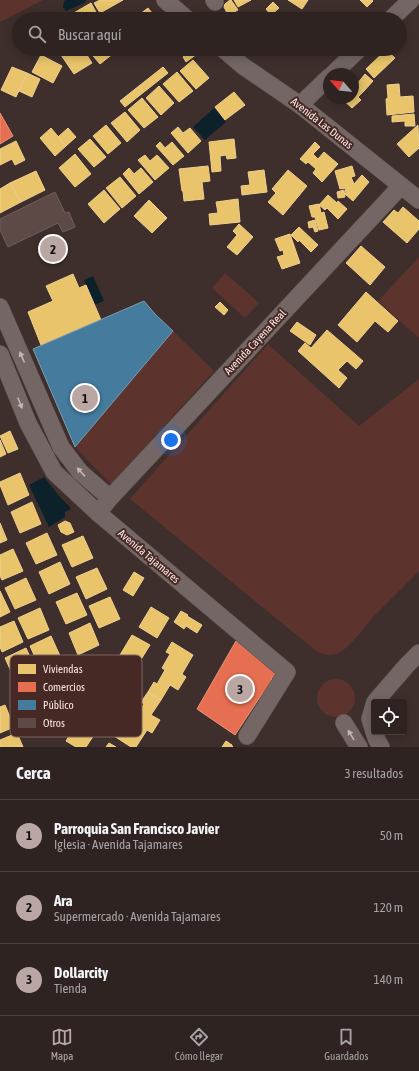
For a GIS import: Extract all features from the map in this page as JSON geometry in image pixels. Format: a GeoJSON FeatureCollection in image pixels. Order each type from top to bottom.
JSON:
{"type":"FeatureCollection","features":[{"type":"Feature","properties":{"kind":"street"},"geometry":{"type":"LineString","coordinates":[[165,0],[179,12]]}},
{"type":"Feature","properties":{"kind":"street"},"geometry":{"type":"LineString","coordinates":[[398,12],[411,0]]}},
{"type":"Feature","properties":{"kind":"street","name":"Avenida Las Dunas"},"geometry":{"type":"LineString","coordinates":[[231,56],[243,66],[300,105],[419,200]]}},
{"type":"Feature","properties":{"kind":"street"},"geometry":{"type":"LineString","coordinates":[[339,68],[352,56]]}},
{"type":"Feature","properties":{"kind":"street"},"geometry":{"type":"LineString","coordinates":[[300,105],[323,83]]}},
{"type":"Feature","properties":{"kind":"street","name":"Avenida Cayena Real"},"geometry":{"type":"LineString","coordinates":[[98,513],[110,498],[401,186]]}},
{"type":"Feature","properties":{"kind":"street"},"geometry":{"type":"LineString","coordinates":[[0,307],[61,447],[80,472],[110,498]]}},
{"type":"Feature","properties":{"kind":"street","name":"Avenida Tajamares"},"geometry":{"type":"LineString","coordinates":[[0,354],[28,423],[54,472],[162,576],[287,672],[247,736]]}},
{"type":"Feature","properties":{"kind":"street"},"geometry":{"type":"LineString","coordinates":[[377,699],[419,653]]}},
{"type":"Feature","properties":{"kind":"street"},"geometry":{"type":"LineString","coordinates":[[344,724],[359,747]]}},
{"type":"Feature","properties":{"kind":"street"},"geometry":{"type":"LineString","coordinates":[[375,735],[381,747]]}},
{"type":"Feature","properties":{"kind":"shaded area"},"geometry":{"type":"Polygon","coordinates":[[[0,0],[43,0],[20,12],[12,12],[12,16],[0,22],[0,0]]]}},
{"type":"Feature","properties":{"kind":"shaded area"},"geometry":{"type":"Polygon","coordinates":[[[419,257],[419,338],[378,301],[419,257]]]}},
{"type":"Feature","properties":{"kind":"shaded area"},"geometry":{"type":"Polygon","coordinates":[[[225,273],[259,303],[245,318],[212,288],[225,273]]]}},
{"type":"Feature","properties":{"kind":"shaded area"},"geometry":{"type":"Polygon","coordinates":[[[173,331],[214,371],[111,484],[75,447],[173,331]]]}},
{"type":"Feature","properties":{"kind":"shaded area"},"geometry":{"type":"Polygon","coordinates":[[[268,344],[359,426],[419,379],[419,571],[373,617],[346,648],[336,654],[330,655],[320,653],[315,650],[130,499],[268,344]]]}},
{"type":"Feature","properties":{"kind":"shaded area"},"geometry":{"type":"Polygon","coordinates":[[[332,679],[340,679],[347,682],[352,687],[355,698],[352,709],[347,714],[340,717],[332,717],[325,714],[320,709],[317,702],[317,694],[320,687],[325,682],[332,679]]]}},
{"type":"Feature","properties":{"kind":"water"},"geometry":{"type":"Polygon","coordinates":[[[86,0],[86,2],[66,11],[63,7],[64,1],[86,0]]]}},
{"type":"Feature","properties":{"kind":"water"},"geometry":{"type":"Polygon","coordinates":[[[214,108],[226,122],[205,140],[193,127],[214,108]]]}},
{"type":"Feature","properties":{"kind":"water"},"geometry":{"type":"Polygon","coordinates":[[[93,276],[104,301],[94,305],[84,280],[93,276]]]}},
{"type":"Feature","properties":{"kind":"water"},"geometry":{"type":"Polygon","coordinates":[[[44,477],[71,509],[65,512],[65,517],[49,527],[29,485],[44,477]]]}},
{"type":"Feature","properties":{"kind":"building: Viviendas"},"geometry":{"type":"Polygon","coordinates":[[[100,0],[123,0],[102,12],[99,12],[94,3],[100,0]]]}},
{"type":"Feature","properties":{"kind":"building: Viviendas"},"geometry":{"type":"Polygon","coordinates":[[[231,0],[238,10],[234,12],[226,12],[224,7],[225,4],[231,0]]]}},
{"type":"Feature","properties":{"kind":"building: Viviendas"},"geometry":{"type":"Polygon","coordinates":[[[234,0],[251,0],[238,7],[234,0]]]}},
{"type":"Feature","properties":{"kind":"building: Viviendas"},"geometry":{"type":"Polygon","coordinates":[[[288,0],[308,0],[302,9],[288,0]]]}},
{"type":"Feature","properties":{"kind":"building: Viviendas"},"geometry":{"type":"Polygon","coordinates":[[[360,0],[372,0],[373,1],[367,7],[360,0]]]}},
{"type":"Feature","properties":{"kind":"building: Viviendas"},"geometry":{"type":"Polygon","coordinates":[[[273,2],[279,8],[274,12],[268,12],[266,9],[273,2]]]}},
{"type":"Feature","properties":{"kind":"building: Viviendas"},"geometry":{"type":"Polygon","coordinates":[[[91,3],[96,12],[75,12],[91,3]]]}},
{"type":"Feature","properties":{"kind":"building: Viviendas"},"geometry":{"type":"Polygon","coordinates":[[[148,8],[151,12],[143,12],[148,8]]]}},
{"type":"Feature","properties":{"kind":"building: Viviendas"},"geometry":{"type":"Polygon","coordinates":[[[40,56],[62,66],[53,83],[32,72],[40,56]]]}},
{"type":"Feature","properties":{"kind":"building: Viviendas"},"geometry":{"type":"Polygon","coordinates":[[[62,56],[88,56],[92,63],[74,74],[62,56]]]}},
{"type":"Feature","properties":{"kind":"building: Viviendas"},"geometry":{"type":"Polygon","coordinates":[[[93,56],[110,56],[100,64],[93,56]]]}},
{"type":"Feature","properties":{"kind":"building: Viviendas"},"geometry":{"type":"Polygon","coordinates":[[[184,56],[194,56],[186,62],[183,57],[184,56]]]}},
{"type":"Feature","properties":{"kind":"building: Viviendas"},"geometry":{"type":"Polygon","coordinates":[[[380,56],[393,56],[395,58],[374,78],[366,69],[380,56]]]}},
{"type":"Feature","properties":{"kind":"building: Viviendas"},"geometry":{"type":"Polygon","coordinates":[[[193,60],[209,78],[196,89],[180,71],[193,60]]]}},
{"type":"Feature","properties":{"kind":"building: Viviendas"},"geometry":{"type":"Polygon","coordinates":[[[12,67],[27,73],[16,97],[1,90],[12,67]]]}},
{"type":"Feature","properties":{"kind":"building: Viviendas"},"geometry":{"type":"Polygon","coordinates":[[[163,67],[168,73],[125,107],[120,101],[163,67]]]}},
{"type":"Feature","properties":{"kind":"building: Viviendas"},"geometry":{"type":"Polygon","coordinates":[[[177,72],[193,91],[179,102],[163,84],[177,72]]]}},
{"type":"Feature","properties":{"kind":"building: Viviendas"},"geometry":{"type":"Polygon","coordinates":[[[27,73],[40,79],[32,97],[19,91],[27,73]]]}},
{"type":"Feature","properties":{"kind":"building: Viviendas"},"geometry":{"type":"Polygon","coordinates":[[[365,74],[373,81],[364,91],[359,86],[359,82],[365,74]]]}},
{"type":"Feature","properties":{"kind":"building: Viviendas"},"geometry":{"type":"Polygon","coordinates":[[[399,84],[400,97],[413,96],[414,112],[387,115],[387,85],[399,84]]]}},
{"type":"Feature","properties":{"kind":"building: Viviendas"},"geometry":{"type":"Polygon","coordinates":[[[159,86],[174,103],[161,115],[146,98],[159,86]]]}},
{"type":"Feature","properties":{"kind":"building: Viviendas"},"geometry":{"type":"Polygon","coordinates":[[[359,86],[364,91],[359,96],[359,86]]]}},
{"type":"Feature","properties":{"kind":"building: Viviendas"},"geometry":{"type":"Polygon","coordinates":[[[234,92],[245,105],[225,120],[215,107],[234,92]]]}},
{"type":"Feature","properties":{"kind":"building: Viviendas"},"geometry":{"type":"Polygon","coordinates":[[[142,98],[158,117],[144,128],[128,110],[142,98]]]}},
{"type":"Feature","properties":{"kind":"building: Viviendas"},"geometry":{"type":"Polygon","coordinates":[[[348,104],[356,104],[352,108],[348,104]]]}},
{"type":"Feature","properties":{"kind":"building: Viviendas"},"geometry":{"type":"Polygon","coordinates":[[[125,112],[140,130],[127,142],[111,123],[125,112]]]}},
{"type":"Feature","properties":{"kind":"building: Viviendas"},"geometry":{"type":"Polygon","coordinates":[[[414,114],[415,126],[405,126],[405,121],[392,122],[392,116],[414,114]]]}},
{"type":"Feature","properties":{"kind":"building: Viviendas"},"geometry":{"type":"Polygon","coordinates":[[[106,125],[121,143],[108,154],[93,136],[106,125]]]}},
{"type":"Feature","properties":{"kind":"building: Viviendas"},"geometry":{"type":"Polygon","coordinates":[[[418,125],[419,148],[409,157],[397,144],[418,125]]]}},
{"type":"Feature","properties":{"kind":"building: Viviendas"},"geometry":{"type":"Polygon","coordinates":[[[178,127],[183,133],[190,128],[201,141],[188,153],[171,133],[178,127]]]}},
{"type":"Feature","properties":{"kind":"building: Viviendas"},"geometry":{"type":"Polygon","coordinates":[[[51,128],[66,146],[55,156],[40,138],[51,128]]]}},
{"type":"Feature","properties":{"kind":"building: Viviendas"},"geometry":{"type":"Polygon","coordinates":[[[68,128],[76,137],[66,146],[58,137],[68,128]]]}},
{"type":"Feature","properties":{"kind":"building: Viviendas"},"geometry":{"type":"Polygon","coordinates":[[[90,139],[106,157],[94,167],[78,149],[90,139]]]}},
{"type":"Feature","properties":{"kind":"building: Viviendas"},"geometry":{"type":"Polygon","coordinates":[[[234,139],[236,158],[227,159],[226,155],[220,156],[221,171],[212,172],[209,142],[234,139]]]}},
{"type":"Feature","properties":{"kind":"building: Viviendas"},"geometry":{"type":"Polygon","coordinates":[[[16,141],[25,160],[15,165],[12,159],[0,165],[0,149],[16,141]]]}},
{"type":"Feature","properties":{"kind":"building: Viviendas"},"geometry":{"type":"Polygon","coordinates":[[[160,142],[165,148],[172,142],[184,156],[173,165],[156,146],[160,142]]]}},
{"type":"Feature","properties":{"kind":"building: Viviendas"},"geometry":{"type":"Polygon","coordinates":[[[315,142],[320,147],[313,154],[318,159],[324,152],[338,164],[322,182],[313,173],[316,169],[308,162],[306,164],[300,159],[315,142]]]}},
{"type":"Feature","properties":{"kind":"building: Viviendas"},"geometry":{"type":"Polygon","coordinates":[[[75,154],[91,174],[75,187],[59,168],[75,154]]]}},
{"type":"Feature","properties":{"kind":"building: Viviendas"},"geometry":{"type":"Polygon","coordinates":[[[145,155],[150,161],[157,155],[169,168],[155,180],[138,160],[145,155]]]}},
{"type":"Feature","properties":{"kind":"building: Viviendas"},"geometry":{"type":"Polygon","coordinates":[[[208,166],[210,181],[202,182],[204,199],[184,201],[179,169],[208,166]]]}},
{"type":"Feature","properties":{"kind":"building: Viviendas"},"geometry":{"type":"Polygon","coordinates":[[[352,166],[355,176],[351,177],[354,184],[362,175],[369,182],[353,201],[345,194],[345,188],[340,189],[335,171],[352,166]]]}},
{"type":"Feature","properties":{"kind":"building: Viviendas"},"geometry":{"type":"Polygon","coordinates":[[[129,168],[134,174],[141,168],[153,182],[139,194],[123,174],[129,168]]]}},
{"type":"Feature","properties":{"kind":"building: Viviendas"},"geometry":{"type":"Polygon","coordinates":[[[264,170],[267,192],[242,195],[241,186],[250,185],[248,172],[264,170]]]}},
{"type":"Feature","properties":{"kind":"building: Viviendas"},"geometry":{"type":"Polygon","coordinates":[[[288,170],[307,186],[283,215],[268,202],[276,193],[272,189],[288,170]]]}},
{"type":"Feature","properties":{"kind":"building: Viviendas"},"geometry":{"type":"Polygon","coordinates":[[[36,171],[45,190],[21,202],[10,183],[36,171]]]}},
{"type":"Feature","properties":{"kind":"building: Viviendas"},"geometry":{"type":"Polygon","coordinates":[[[120,177],[136,196],[122,208],[106,188],[120,177]]]}},
{"type":"Feature","properties":{"kind":"building: Viviendas"},"geometry":{"type":"Polygon","coordinates":[[[10,183],[21,202],[0,213],[0,189],[10,183]]]}},
{"type":"Feature","properties":{"kind":"building: Viviendas"},"geometry":{"type":"Polygon","coordinates":[[[104,190],[120,209],[104,223],[88,204],[104,190]]]}},
{"type":"Feature","properties":{"kind":"building: Viviendas"},"geometry":{"type":"Polygon","coordinates":[[[344,190],[345,197],[338,198],[337,192],[344,190]]]}},
{"type":"Feature","properties":{"kind":"building: Viviendas"},"geometry":{"type":"Polygon","coordinates":[[[328,195],[347,209],[338,219],[327,208],[325,210],[319,205],[328,195]]]}},
{"type":"Feature","properties":{"kind":"building: Viviendas"},"geometry":{"type":"Polygon","coordinates":[[[238,199],[240,222],[210,225],[209,214],[218,213],[216,202],[238,199]]]}},
{"type":"Feature","properties":{"kind":"building: Viviendas"},"geometry":{"type":"Polygon","coordinates":[[[149,200],[167,218],[152,233],[134,216],[149,200]]]}},
{"type":"Feature","properties":{"kind":"building: Viviendas"},"geometry":{"type":"Polygon","coordinates":[[[319,204],[321,213],[324,212],[328,228],[319,230],[315,217],[312,217],[309,206],[319,204]]]}},
{"type":"Feature","properties":{"kind":"building: Viviendas"},"geometry":{"type":"Polygon","coordinates":[[[403,207],[419,221],[419,229],[407,243],[383,222],[394,210],[398,213],[403,207]]]}},
{"type":"Feature","properties":{"kind":"building: Viviendas"},"geometry":{"type":"Polygon","coordinates":[[[315,220],[318,231],[315,232],[313,227],[309,228],[308,222],[315,220]]]}},
{"type":"Feature","properties":{"kind":"building: Viviendas"},"geometry":{"type":"Polygon","coordinates":[[[239,224],[253,237],[237,255],[227,247],[237,235],[233,231],[239,224]]]}},
{"type":"Feature","properties":{"kind":"building: Viviendas"},"geometry":{"type":"Polygon","coordinates":[[[299,227],[318,245],[311,252],[299,240],[298,242],[291,235],[299,227]]]}},
{"type":"Feature","properties":{"kind":"building: Viviendas"},"geometry":{"type":"Polygon","coordinates":[[[290,234],[300,263],[282,269],[277,257],[284,255],[283,250],[280,251],[275,239],[290,234]]]}},
{"type":"Feature","properties":{"kind":"building: Viviendas"},"geometry":{"type":"Polygon","coordinates":[[[361,246],[385,267],[370,285],[346,263],[361,246]]]}},
{"type":"Feature","properties":{"kind":"building: Viviendas"},"geometry":{"type":"Polygon","coordinates":[[[73,274],[79,288],[86,285],[101,320],[41,345],[28,312],[53,301],[46,286],[73,274]]]}},
{"type":"Feature","properties":{"kind":"building: Viviendas"},"geometry":{"type":"Polygon","coordinates":[[[366,292],[398,321],[388,332],[375,321],[357,342],[338,325],[366,292]]]}},
{"type":"Feature","properties":{"kind":"building: Viviendas"},"geometry":{"type":"Polygon","coordinates":[[[220,302],[228,310],[224,315],[215,307],[220,302]]]}},
{"type":"Feature","properties":{"kind":"building: Viviendas"},"geometry":{"type":"Polygon","coordinates":[[[297,322],[316,335],[310,345],[290,331],[297,322]]]}},
{"type":"Feature","properties":{"kind":"building: Viviendas"},"geometry":{"type":"Polygon","coordinates":[[[327,330],[363,361],[356,369],[347,361],[338,370],[347,378],[339,388],[298,351],[305,343],[311,348],[327,330]]]}},
{"type":"Feature","properties":{"kind":"building: Viviendas"},"geometry":{"type":"Polygon","coordinates":[[[10,431],[18,449],[8,453],[0,436],[10,431]]]}},
{"type":"Feature","properties":{"kind":"building: Viviendas"},"geometry":{"type":"Polygon","coordinates":[[[0,440],[6,454],[0,457],[0,440]]]}},
{"type":"Feature","properties":{"kind":"building: Viviendas"},"geometry":{"type":"Polygon","coordinates":[[[20,473],[29,495],[8,505],[0,482],[20,473]]]}},
{"type":"Feature","properties":{"kind":"building: Viviendas"},"geometry":{"type":"Polygon","coordinates":[[[32,502],[41,524],[20,533],[11,512],[32,502]]]}},
{"type":"Feature","properties":{"kind":"building: Viviendas"},"geometry":{"type":"Polygon","coordinates":[[[65,521],[70,523],[74,532],[67,535],[61,532],[58,525],[65,521]]]}},
{"type":"Feature","properties":{"kind":"building: Viviendas"},"geometry":{"type":"Polygon","coordinates":[[[0,523],[7,540],[0,543],[0,523]]]}},
{"type":"Feature","properties":{"kind":"building: Viviendas"},"geometry":{"type":"Polygon","coordinates":[[[47,533],[57,555],[36,564],[26,543],[47,533]]]}},
{"type":"Feature","properties":{"kind":"building: Viviendas"},"geometry":{"type":"Polygon","coordinates":[[[83,536],[93,558],[72,567],[62,545],[83,536]]]}},
{"type":"Feature","properties":{"kind":"building: Viviendas"},"geometry":{"type":"Polygon","coordinates":[[[13,549],[23,571],[2,580],[0,576],[0,555],[13,549]]]}},
{"type":"Feature","properties":{"kind":"building: Viviendas"},"geometry":{"type":"Polygon","coordinates":[[[60,562],[70,584],[49,594],[39,572],[60,562]]]}},
{"type":"Feature","properties":{"kind":"building: Viviendas"},"geometry":{"type":"Polygon","coordinates":[[[97,568],[107,589],[86,599],[76,577],[97,568]]]}},
{"type":"Feature","properties":{"kind":"building: Viviendas"},"geometry":{"type":"Polygon","coordinates":[[[134,572],[144,578],[133,596],[123,590],[134,572]]]}},
{"type":"Feature","properties":{"kind":"building: Viviendas"},"geometry":{"type":"Polygon","coordinates":[[[26,578],[36,600],[15,609],[5,588],[26,578]]]}},
{"type":"Feature","properties":{"kind":"building: Viviendas"},"geometry":{"type":"Polygon","coordinates":[[[0,591],[10,612],[0,617],[0,591]]]}},
{"type":"Feature","properties":{"kind":"building: Viviendas"},"geometry":{"type":"Polygon","coordinates":[[[77,593],[87,615],[66,624],[56,602],[77,593]]]}},
{"type":"Feature","properties":{"kind":"building: Viviendas"},"geometry":{"type":"Polygon","coordinates":[[[110,597],[120,619],[99,628],[89,606],[110,597]]]}},
{"type":"Feature","properties":{"kind":"building: Viviendas"},"geometry":{"type":"Polygon","coordinates":[[[151,607],[169,618],[157,638],[139,627],[151,607]]]}},
{"type":"Feature","properties":{"kind":"building: Viviendas"},"geometry":{"type":"Polygon","coordinates":[[[40,608],[49,630],[28,639],[18,618],[40,608]]]}},
{"type":"Feature","properties":{"kind":"building: Viviendas"},"geometry":{"type":"Polygon","coordinates":[[[181,611],[202,625],[197,633],[186,626],[184,629],[174,622],[181,611]]]}},
{"type":"Feature","properties":{"kind":"building: Viviendas"},"geometry":{"type":"Polygon","coordinates":[[[14,621],[23,642],[2,652],[0,647],[0,627],[14,621]]]}},
{"type":"Feature","properties":{"kind":"building: Viviendas"},"geometry":{"type":"Polygon","coordinates":[[[90,623],[99,645],[78,655],[69,633],[90,623]]]}},
{"type":"Feature","properties":{"kind":"building: Viviendas"},"geometry":{"type":"Polygon","coordinates":[[[132,635],[150,645],[142,658],[142,655],[120,655],[132,635]]]}},
{"type":"Feature","properties":{"kind":"building: Viviendas"},"geometry":{"type":"Polygon","coordinates":[[[51,636],[60,655],[34,655],[30,646],[51,636]]]}},
{"type":"Feature","properties":{"kind":"building: Viviendas"},"geometry":{"type":"Polygon","coordinates":[[[172,642],[193,655],[182,674],[186,677],[178,690],[170,685],[161,700],[148,692],[154,682],[157,684],[165,670],[162,668],[170,654],[166,652],[172,642]]]}},
{"type":"Feature","properties":{"kind":"building: Viviendas"},"geometry":{"type":"Polygon","coordinates":[[[26,648],[29,655],[11,655],[26,648]]]}},
{"type":"Feature","properties":{"kind":"building: Viviendas"},"geometry":{"type":"Polygon","coordinates":[[[10,656],[10,669],[5,658],[10,656]]]}},
{"type":"Feature","properties":{"kind":"building: Viviendas"},"geometry":{"type":"Polygon","coordinates":[[[148,692],[161,700],[151,715],[160,720],[152,733],[147,730],[136,747],[131,747],[116,737],[142,737],[142,707],[144,704],[142,701],[148,692]]]}},
{"type":"Feature","properties":{"kind":"building: Viviendas"},"geometry":{"type":"Polygon","coordinates":[[[5,705],[10,717],[10,729],[0,733],[0,707],[5,705]]]}},
{"type":"Feature","properties":{"kind":"building: Viviendas"},"geometry":{"type":"Polygon","coordinates":[[[10,736],[19,737],[23,747],[0,747],[0,740],[10,736]]]}},
{"type":"Feature","properties":{"kind":"building: Viviendas"},"geometry":{"type":"Polygon","coordinates":[[[68,737],[93,737],[86,747],[76,747],[66,741],[68,737]]]}},
{"type":"Feature","properties":{"kind":"building: Viviendas"},"geometry":{"type":"Polygon","coordinates":[[[226,741],[232,745],[233,747],[222,747],[226,741]]]}},
{"type":"Feature","properties":{"kind":"building: Viviendas"},"geometry":{"type":"Polygon","coordinates":[[[109,743],[116,747],[106,747],[109,743]]]}},
{"type":"Feature","properties":{"kind":"building: Comercios"},"geometry":{"type":"Polygon","coordinates":[[[0,113],[13,136],[0,144],[0,113]]]}},
{"type":"Feature","properties":{"kind":"building: Comercios"},"geometry":{"type":"Polygon","coordinates":[[[236,641],[276,673],[271,679],[276,684],[268,697],[262,694],[235,735],[197,709],[236,641]]]}},
{"type":"Feature","properties":{"kind":"building: Público"},"geometry":{"type":"Polygon","coordinates":[[[144,301],[173,331],[75,447],[33,349],[144,301]]]}},
{"type":"Feature","properties":{"kind":"building: Otros"},"geometry":{"type":"Polygon","coordinates":[[[55,192],[65,213],[69,212],[75,227],[63,232],[58,223],[8,247],[0,230],[0,219],[55,192]]]}},
{"type":"Feature","properties":{"kind":"place","name":"Ara"},"geometry":{"type":"Point","coordinates":[53,249]}},
{"type":"Feature","properties":{"kind":"place","name":"Parroquia San Francisco Javier"},"geometry":{"type":"Point","coordinates":[85,398]}},
{"type":"Feature","properties":{"kind":"place","name":"Dollarcity"},"geometry":{"type":"Point","coordinates":[240,689]}}]}
